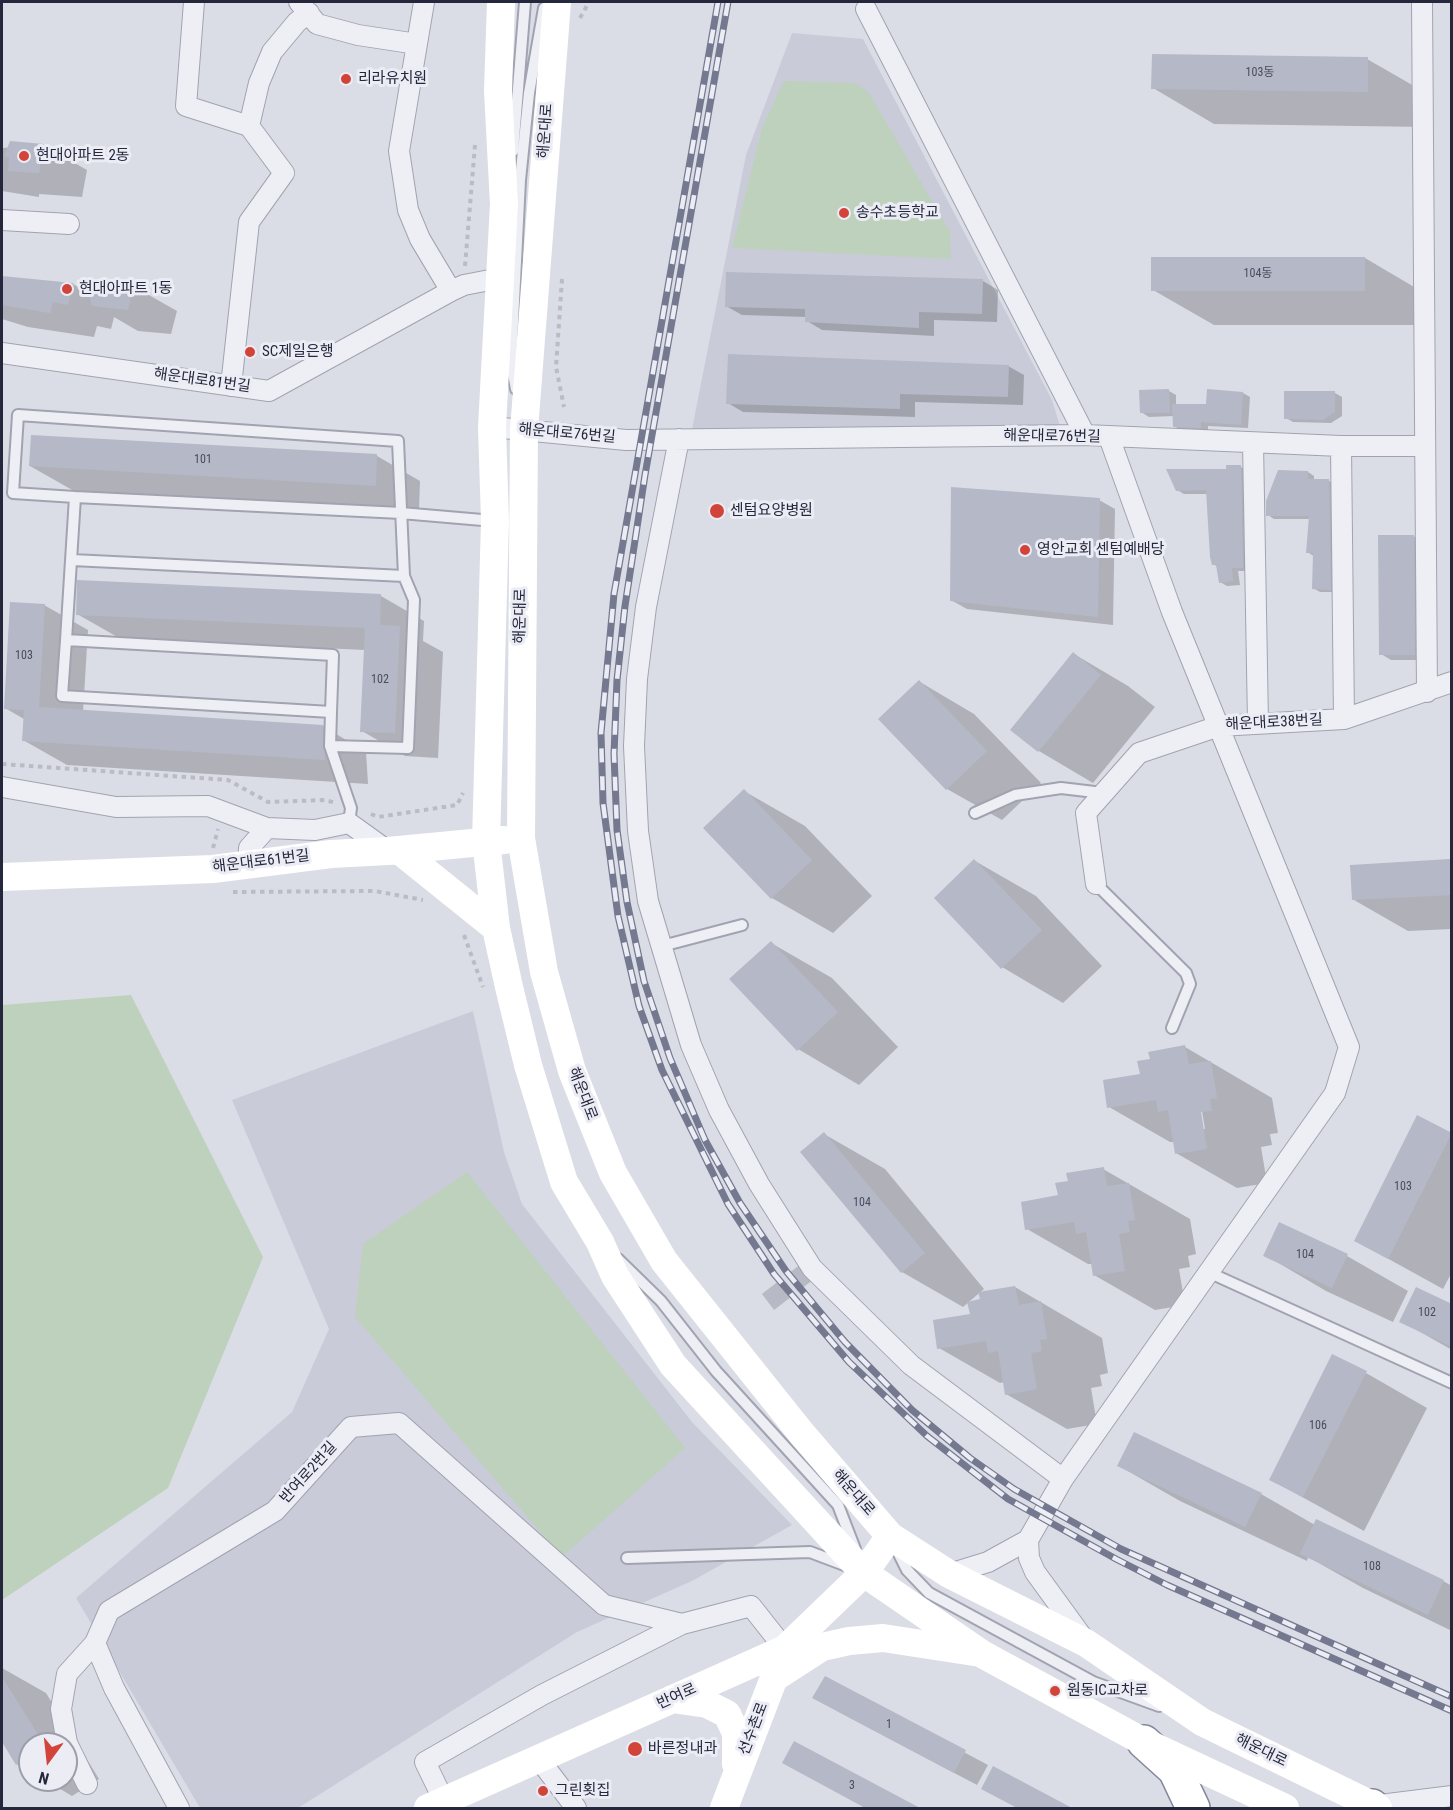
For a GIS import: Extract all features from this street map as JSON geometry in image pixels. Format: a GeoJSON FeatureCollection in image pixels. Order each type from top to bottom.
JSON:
{"type":"FeatureCollection","features":[{"type":"Feature","properties":{"kind":"highway"},"geometry":{"type":"LineString","coordinates":[[1144,1742],[1174,1770],[1193,1809]]}},
{"type":"Feature","properties":{"kind":"main road","name":"해운대로"},"geometry":{"type":"LineString","coordinates":[[501,2],[498,91],[504,204],[492,427],[495,521],[486,841],[496,928],[528,1065],[564,1182],[600,1242],[615,1276],[673,1365],[864,1573],[982,1654],[1144,1742],[1285,1809]]}},
{"type":"Feature","properties":{"kind":"main road","name":"해운대로"},"geometry":{"type":"LineString","coordinates":[[556,5],[524,430],[521,838],[544,972],[572,1071],[613,1173],[664,1261],[802,1434],[890,1536],[950,1574],[1086,1643],[1202,1722],[1373,1808]]}},
{"type":"Feature","properties":{"kind":"main road","name":"해운대로61번길"},"geometry":{"type":"LineString","coordinates":[[2,877],[248,857],[394,851],[521,838]]}},
{"type":"Feature","properties":{"kind":"main road"},"geometry":{"type":"LineString","coordinates":[[394,851],[496,928]]}},
{"type":"Feature","properties":{"kind":"main road","name":"반여로"},"geometry":{"type":"LineString","coordinates":[[436,1805],[785,1649],[864,1573],[890,1536]]}},
{"type":"Feature","properties":{"kind":"main road"},"geometry":{"type":"LineString","coordinates":[[774,1678],[822,1647],[849,1641],[883,1638],[982,1654]]}},
{"type":"Feature","properties":{"kind":"main road","name":"선수촌로"},"geometry":{"type":"LineString","coordinates":[[724,1809],[785,1649]]}},
{"type":"Feature","properties":{"kind":"main road"},"geometry":{"type":"LineString","coordinates":[[672,1699],[707,1704],[726,1714],[736,1733],[736,1775]]}},
{"type":"Feature","properties":{"kind":"street"},"geometry":{"type":"LineString","coordinates":[[194,2],[186,106],[249,126],[284,173],[249,222],[231,386]]}},
{"type":"Feature","properties":{"kind":"street"},"geometry":{"type":"LineString","coordinates":[[424,2],[399,151],[408,210],[420,239],[451,291]]}},
{"type":"Feature","properties":{"kind":"street"},"geometry":{"type":"LineString","coordinates":[[1422,2],[1427,692]]}},
{"type":"Feature","properties":{"kind":"street"},"geometry":{"type":"LineString","coordinates":[[249,126],[259,83],[272,52],[297,22],[304,7],[317,24],[358,35],[417,44]]}},
{"type":"Feature","properties":{"kind":"street"},"geometry":{"type":"LineString","coordinates":[[866,9],[1085,435]]}},
{"type":"Feature","properties":{"kind":"street"},"geometry":{"type":"LineString","coordinates":[[2,220],[69,224]]}},
{"type":"Feature","properties":{"kind":"street","name":"해운대로81번길"},"geometry":{"type":"LineString","coordinates":[[2,353],[269,392],[451,291],[464,285],[500,278]]}},
{"type":"Feature","properties":{"kind":"street","name":"해운대로76번길"},"geometry":{"type":"LineString","coordinates":[[492,427],[626,440],[1085,435],[1341,446],[1425,446]]}},
{"type":"Feature","properties":{"kind":"street"},"geometry":{"type":"LineString","coordinates":[[950,1574],[988,1562],[1028,1540],[1063,1479],[1335,1093],[1349,1047],[1172,612],[1108,437]]}},
{"type":"Feature","properties":{"kind":"street"},"geometry":{"type":"LineString","coordinates":[[679,439],[646,607],[637,679],[634,746],[638,831],[648,900],[691,1045],[719,1110],[759,1184],[812,1268],[911,1365],[1063,1479]]}},
{"type":"Feature","properties":{"kind":"street"},"geometry":{"type":"LineString","coordinates":[[1253,443],[1258,723]]}},
{"type":"Feature","properties":{"kind":"street"},"geometry":{"type":"LineString","coordinates":[[1341,446],[1344,719]]}},
{"type":"Feature","properties":{"kind":"street","name":"해운대로38번길"},"geometry":{"type":"LineString","coordinates":[[1096,884],[1086,813],[1139,753],[1219,726],[1344,719],[1452,682]]}},
{"type":"Feature","properties":{"kind":"street"},"geometry":{"type":"LineString","coordinates":[[2,786],[116,807],[208,806],[267,828],[315,830],[350,815],[394,851]]}},
{"type":"Feature","properties":{"kind":"street"},"geometry":{"type":"LineString","coordinates":[[235,816],[248,857]]}},
{"type":"Feature","properties":{"kind":"street"},"geometry":{"type":"LineString","coordinates":[[248,857],[267,828]]}},
{"type":"Feature","properties":{"kind":"street","name":"반여로2번길"},"geometry":{"type":"LineString","coordinates":[[87,1784],[67,1743],[61,1709],[67,1674],[95,1643],[109,1611],[275,1511],[351,1427],[399,1423],[604,1605],[682,1624]]}},
{"type":"Feature","properties":{"kind":"street"},"geometry":{"type":"LineString","coordinates":[[1028,1540],[1029,1558],[1035,1572],[1086,1643]]}},
{"type":"Feature","properties":{"kind":"street"},"geometry":{"type":"LineString","coordinates":[[436,1805],[424,1762],[542,1695],[682,1624],[751,1606],[785,1649]]}},
{"type":"Feature","properties":{"kind":"street"},"geometry":{"type":"LineString","coordinates":[[95,1643],[114,1688],[179,1809]]}},
{"type":"Feature","properties":{"kind":"street"},"geometry":{"type":"LineString","coordinates":[[539,1759],[576,1809]]}},
{"type":"Feature","properties":{"kind":"street"},"geometry":{"type":"LineString","coordinates":[[1373,1808],[1452,1796]]}},
{"type":"Feature","properties":{"kind":"lane"},"geometry":{"type":"LineString","coordinates":[[504,204],[517,126],[525,2]]}},
{"type":"Feature","properties":{"kind":"lane"},"geometry":{"type":"LineString","coordinates":[[330,746],[408,748],[414,600],[404,576],[401,513],[398,441],[18,415],[13,493],[401,513],[495,521]]}},
{"type":"Feature","properties":{"kind":"lane"},"geometry":{"type":"LineString","coordinates":[[75,497],[62,696],[331,712]]}},
{"type":"Feature","properties":{"kind":"lane"},"geometry":{"type":"LineString","coordinates":[[72,560],[404,576]]}},
{"type":"Feature","properties":{"kind":"lane"},"geometry":{"type":"LineString","coordinates":[[66,640],[333,655],[330,746],[350,815]]}},
{"type":"Feature","properties":{"kind":"lane"},"geometry":{"type":"LineString","coordinates":[[975,813],[1015,795],[1060,788],[1103,793]]}},
{"type":"Feature","properties":{"kind":"lane"},"geometry":{"type":"LineString","coordinates":[[1096,884],[1186,973],[1190,984],[1172,1028]]}},
{"type":"Feature","properties":{"kind":"lane"},"geometry":{"type":"LineString","coordinates":[[662,946],[742,925]]}},
{"type":"Feature","properties":{"kind":"lane"},"geometry":{"type":"LineString","coordinates":[[1208,1272],[1452,1383]]}},
{"type":"Feature","properties":{"kind":"lane"},"geometry":{"type":"LineString","coordinates":[[890,1536],[907,1570],[929,1593],[1093,1682],[1202,1722]]}},
{"type":"Feature","properties":{"kind":"lane"},"geometry":{"type":"LineString","coordinates":[[627,1558],[810,1552],[864,1573]]}},
{"type":"Feature","properties":{"kind":"path"},"geometry":{"type":"LineString","coordinates":[[2,764],[228,780],[268,802],[325,800],[350,815],[378,817],[457,805],[465,788]]}},
{"type":"Feature","properties":{"kind":"path"},"geometry":{"type":"LineString","coordinates":[[223,892],[375,891],[431,903]]}},
{"type":"Feature","properties":{"kind":"path"},"geometry":{"type":"LineString","coordinates":[[460,930],[466,937],[486,996]]}},
{"type":"Feature","properties":{"kind":"shaded area","name":"송수초등학교"},"geometry":{"type":"Polygon","coordinates":[[[792,33],[863,39],[1052,400],[1060,426],[692,429],[746,155],[792,33]]]}},
{"type":"Feature","properties":{"kind":"shaded area"},"geometry":{"type":"Polygon","coordinates":[[[473,1011],[504,1152],[522,1204],[692,1422],[792,1525],[692,1581],[577,1632],[298,1808],[200,1808],[76,1598],[292,1412],[329,1329],[232,1100],[473,1011]]]}},
{"type":"Feature","properties":{"kind":"green space"},"geometry":{"type":"Polygon","coordinates":[[[784,81],[856,83],[869,93],[950,232],[951,259],[732,248],[762,128],[784,81]]]}},
{"type":"Feature","properties":{"kind":"green space"},"geometry":{"type":"Polygon","coordinates":[[[131,995],[263,1257],[168,1488],[2,1600],[2,1005],[131,995]]]}},
{"type":"Feature","properties":{"kind":"green space"},"geometry":{"type":"Polygon","coordinates":[[[467,1172],[685,1448],[562,1557],[355,1317],[363,1244],[467,1172]]]}},
{"type":"Feature","properties":{"kind":"building"},"geometry":{"type":"Polygon","coordinates":[[[1152,54],[1368,57],[1368,92],[1151,89],[1152,54]]]}},
{"type":"Feature","properties":{"kind":"building","name":"현대아파트 2동"},"geometry":{"type":"Polygon","coordinates":[[[10,141],[44,144],[39,173],[8,171],[9,158],[4,156],[10,141]]]}},
{"type":"Feature","properties":{"kind":"building"},"geometry":{"type":"Polygon","coordinates":[[[1151,257],[1365,257],[1365,291],[1151,291],[1151,257]]]}},
{"type":"Feature","properties":{"kind":"building"},"geometry":{"type":"Polygon","coordinates":[[[726,272],[983,279],[982,314],[919,312],[919,328],[805,322],[805,309],[725,307],[726,272]]]}},
{"type":"Feature","properties":{"kind":"building"},"geometry":{"type":"Polygon","coordinates":[[[2,276],[73,283],[68,305],[53,302],[50,313],[2,305],[2,276]]]}},
{"type":"Feature","properties":{"kind":"building"},"geometry":{"type":"Polygon","coordinates":[[[85,279],[134,284],[128,310],[92,306],[85,279]]]}},
{"type":"Feature","properties":{"kind":"building"},"geometry":{"type":"Polygon","coordinates":[[[728,354],[1009,365],[1008,397],[900,394],[900,409],[726,404],[728,354]]]}},
{"type":"Feature","properties":{"kind":"building"},"geometry":{"type":"Polygon","coordinates":[[[1169,389],[1170,413],[1140,413],[1139,390],[1169,389]]]}},
{"type":"Feature","properties":{"kind":"building"},"geometry":{"type":"Polygon","coordinates":[[[1207,389],[1243,392],[1241,425],[1201,422],[1201,428],[1173,427],[1172,404],[1206,404],[1207,389]]]}},
{"type":"Feature","properties":{"kind":"building"},"geometry":{"type":"Polygon","coordinates":[[[1284,391],[1335,391],[1335,412],[1323,420],[1284,419],[1284,391]]]}},
{"type":"Feature","properties":{"kind":"building"},"geometry":{"type":"Polygon","coordinates":[[[31,435],[377,454],[376,486],[29,466],[31,435]]]}},
{"type":"Feature","properties":{"kind":"building"},"geometry":{"type":"Polygon","coordinates":[[[1226,465],[1241,465],[1243,568],[1232,568],[1233,581],[1219,583],[1216,565],[1212,565],[1210,557],[1206,490],[1176,491],[1166,469],[1226,469],[1226,465]]]}},
{"type":"Feature","properties":{"kind":"building"},"geometry":{"type":"Polygon","coordinates":[[[1278,470],[1308,471],[1308,479],[1329,479],[1331,590],[1312,589],[1313,553],[1306,553],[1309,516],[1266,516],[1266,501],[1278,470]]]}},
{"type":"Feature","properties":{"kind":"building","name":"영안교회 센텀예배당"},"geometry":{"type":"Polygon","coordinates":[[[951,487],[1100,498],[1098,617],[950,601],[951,487]]]}},
{"type":"Feature","properties":{"kind":"building"},"geometry":{"type":"Polygon","coordinates":[[[1378,535],[1414,535],[1415,655],[1379,655],[1378,535]]]}},
{"type":"Feature","properties":{"kind":"building"},"geometry":{"type":"Polygon","coordinates":[[[77,580],[381,594],[380,625],[400,626],[395,733],[360,732],[365,628],[76,615],[77,580]]]}},
{"type":"Feature","properties":{"kind":"building"},"geometry":{"type":"Polygon","coordinates":[[[10,602],[45,604],[39,707],[323,725],[325,760],[22,741],[24,710],[4,709],[10,602]]]}},
{"type":"Feature","properties":{"kind":"building"},"geometry":{"type":"Polygon","coordinates":[[[1073,652],[1101,675],[1038,752],[1010,730],[1073,652]]]}},
{"type":"Feature","properties":{"kind":"building"},"geometry":{"type":"Polygon","coordinates":[[[919,680],[987,751],[946,790],[878,719],[919,680]]]}},
{"type":"Feature","properties":{"kind":"building"},"geometry":{"type":"Polygon","coordinates":[[[744,789],[812,860],[771,899],[703,828],[744,789]]]}},
{"type":"Feature","properties":{"kind":"building"},"geometry":{"type":"Polygon","coordinates":[[[974,859],[1042,930],[1001,969],[934,898],[974,859]]]}},
{"type":"Feature","properties":{"kind":"building"},"geometry":{"type":"Polygon","coordinates":[[[1450,859],[1452,895],[1352,900],[1350,865],[1450,859]]]}},
{"type":"Feature","properties":{"kind":"building"},"geometry":{"type":"Polygon","coordinates":[[[771,941],[838,1012],[797,1051],[729,979],[771,941]]]}},
{"type":"Feature","properties":{"kind":"building"},"geometry":{"type":"Polygon","coordinates":[[[1185,1045],[1189,1064],[1211,1061],[1217,1098],[1210,1099],[1212,1111],[1201,1112],[1207,1149],[1175,1154],[1168,1110],[1158,1112],[1156,1100],[1107,1108],[1103,1080],[1140,1074],[1137,1061],[1150,1059],[1148,1052],[1185,1045]]]}},
{"type":"Feature","properties":{"kind":"building"},"geometry":{"type":"Polygon","coordinates":[[[1417,1115],[1452,1133],[1388,1259],[1354,1241],[1417,1115]]]}},
{"type":"Feature","properties":{"kind":"building"},"geometry":{"type":"Polygon","coordinates":[[[824,1132],[925,1253],[901,1273],[800,1152],[824,1132]]]}},
{"type":"Feature","properties":{"kind":"building"},"geometry":{"type":"Polygon","coordinates":[[[1104,1167],[1107,1186],[1129,1183],[1135,1220],[1128,1221],[1130,1232],[1119,1234],[1125,1271],[1093,1276],[1086,1232],[1076,1234],[1074,1222],[1025,1230],[1021,1202],[1058,1195],[1055,1183],[1068,1181],[1066,1173],[1104,1167]]]}},
{"type":"Feature","properties":{"kind":"building"},"geometry":{"type":"Polygon","coordinates":[[[1279,1222],[1348,1254],[1332,1288],[1263,1256],[1279,1222]]]}},
{"type":"Feature","properties":{"kind":"building"},"geometry":{"type":"Polygon","coordinates":[[[1015,1286],[1019,1305],[1041,1301],[1047,1339],[1040,1340],[1042,1351],[1031,1353],[1037,1389],[1005,1395],[998,1351],[988,1353],[986,1341],[937,1349],[933,1320],[970,1314],[967,1302],[980,1299],[978,1292],[1015,1286]]]}},
{"type":"Feature","properties":{"kind":"building"},"geometry":{"type":"Polygon","coordinates":[[[1416,1287],[1452,1304],[1452,1347],[1399,1322],[1416,1287]]]}},
{"type":"Feature","properties":{"kind":"building"},"geometry":{"type":"Polygon","coordinates":[[[1332,1354],[1367,1371],[1303,1497],[1269,1480],[1332,1354]]]}},
{"type":"Feature","properties":{"kind":"building"},"geometry":{"type":"Polygon","coordinates":[[[1134,1432],[1262,1493],[1245,1527],[1117,1466],[1134,1432]]]}},
{"type":"Feature","properties":{"kind":"building"},"geometry":{"type":"Polygon","coordinates":[[[1316,1519],[1444,1580],[1428,1615],[1300,1554],[1316,1519]]]}},
{"type":"Feature","properties":{"kind":"building"},"geometry":{"type":"Polygon","coordinates":[[[825,1676],[966,1750],[954,1773],[812,1698],[825,1676]]]}},
{"type":"Feature","properties":{"kind":"building"},"geometry":{"type":"Polygon","coordinates":[[[2,1677],[36,1732],[18,1732],[18,1764],[16,1765],[2,1742],[2,1677]]]}},
{"type":"Feature","properties":{"kind":"building"},"geometry":{"type":"Polygon","coordinates":[[[794,1741],[922,1809],[867,1809],[782,1763],[794,1741]]]}},
{"type":"Feature","properties":{"kind":"building"},"geometry":{"type":"Polygon","coordinates":[[[993,1766],[1074,1809],[1019,1809],[981,1789],[993,1766]]]}},
{"type":"Feature","properties":{"kind":"tunnel"},"geometry":{"type":"LineString","coordinates":[[768,1302],[812,1268]]}},
{"type":"Feature","properties":{"kind":"railway"},"geometry":{"type":"LineString","coordinates":[[718,2],[614,594],[601,733],[603,803],[618,916],[639,1006],[662,1070],[728,1204],[774,1274],[849,1362],[927,1436],[1008,1499],[1116,1559],[1167,1585],[1452,1711]]}},
{"type":"Feature","properties":{"kind":"railway"},"geometry":{"type":"LineString","coordinates":[[728,2],[645,475],[625,606],[617,680],[614,754],[617,830],[627,902],[644,981],[670,1058],[705,1140],[740,1203],[786,1271],[845,1342],[912,1410],[970,1458],[1014,1489],[1121,1549],[1452,1697]]}},
{"type":"Feature","properties":{"kind":"place","name":"리라유치원"},"geometry":{"type":"Point","coordinates":[346,79]}},
{"type":"Feature","properties":{"kind":"place","name":"현대아파트 2동"},"geometry":{"type":"Point","coordinates":[24,156]}},
{"type":"Feature","properties":{"kind":"place","name":"송수초등학교"},"geometry":{"type":"Point","coordinates":[844,213]}},
{"type":"Feature","properties":{"kind":"place","name":"현대아파트 1동"},"geometry":{"type":"Point","coordinates":[67,289]}},
{"type":"Feature","properties":{"kind":"place","name":"SC제일은행"},"geometry":{"type":"Point","coordinates":[250,352]}},
{"type":"Feature","properties":{"kind":"place","name":"센텀요양병원"},"geometry":{"type":"Point","coordinates":[717,511]}},
{"type":"Feature","properties":{"kind":"place","name":"영안교회 센텀예배당"},"geometry":{"type":"Point","coordinates":[1025,550]}},
{"type":"Feature","properties":{"kind":"place","name":"원동IC교차로"},"geometry":{"type":"Point","coordinates":[1055,1691]}},
{"type":"Feature","properties":{"kind":"place","name":"바른정내과"},"geometry":{"type":"Point","coordinates":[635,1749]}},
{"type":"Feature","properties":{"kind":"place","name":"그린횟집"},"geometry":{"type":"Point","coordinates":[543,1791]}}]}
